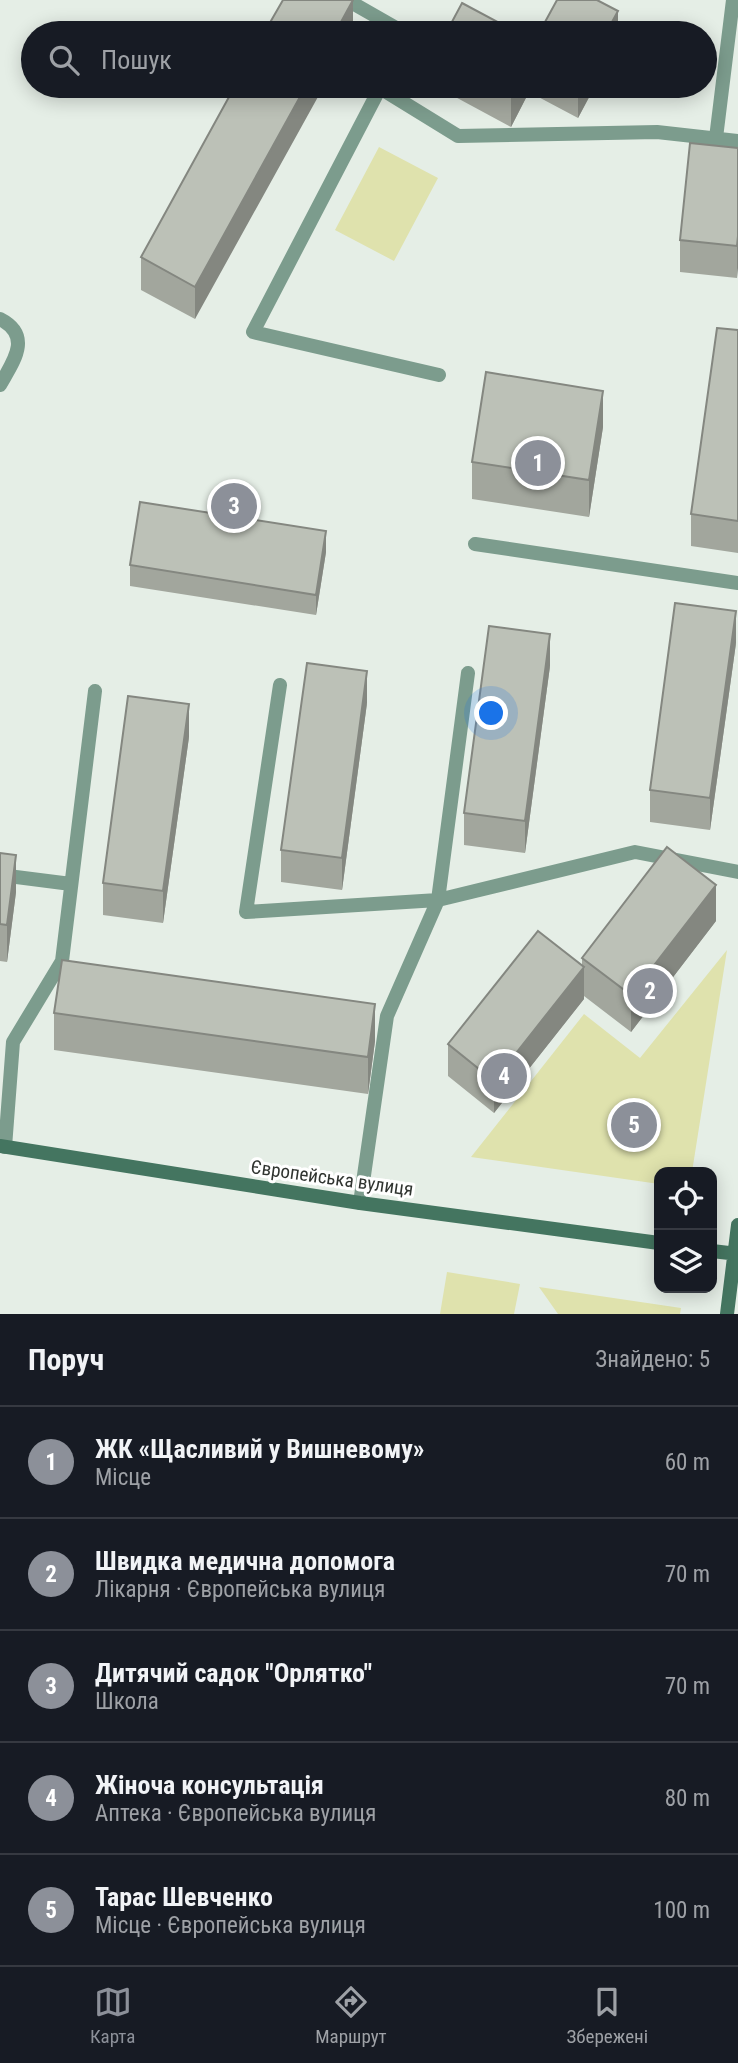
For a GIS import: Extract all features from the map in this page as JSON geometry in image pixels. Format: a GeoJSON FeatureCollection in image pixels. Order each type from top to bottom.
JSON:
{"type":"FeatureCollection","features":[{"type":"Feature","properties":{"kind":"street","name":"Європейська вулиця"},"geometry":{"type":"LineString","coordinates":[[2,1147],[360,1203],[654,1243]]}},
{"type":"Feature","properties":{"kind":"street"},"geometry":{"type":"LineString","coordinates":[[727,1314],[738,1225]]}},
{"type":"Feature","properties":{"kind":"street"},"geometry":{"type":"LineString","coordinates":[[717,1252],[735,1254]]}},
{"type":"Feature","properties":{"kind":"lane"},"geometry":{"type":"LineString","coordinates":[[346,0],[384,21]]}},
{"type":"Feature","properties":{"kind":"lane"},"geometry":{"type":"LineString","coordinates":[[716,138],[733,0]]}},
{"type":"Feature","properties":{"kind":"lane"},"geometry":{"type":"LineString","coordinates":[[374,98],[253,332],[439,375]]}},
{"type":"Feature","properties":{"kind":"lane"},"geometry":{"type":"LineString","coordinates":[[398,98],[458,136],[657,132],[738,141]]}},
{"type":"Feature","properties":{"kind":"lane"},"geometry":{"type":"LineString","coordinates":[[0,319],[10,324],[19,338],[16,356],[0,385]]}},
{"type":"Feature","properties":{"kind":"lane"},"geometry":{"type":"LineString","coordinates":[[475,544],[738,583]]}},
{"type":"Feature","properties":{"kind":"lane"},"geometry":{"type":"LineString","coordinates":[[360,1203],[381,1015],[438,900],[468,673]]}},
{"type":"Feature","properties":{"kind":"lane"},"geometry":{"type":"LineString","coordinates":[[280,685],[246,912],[438,900],[635,852],[738,872]]}},
{"type":"Feature","properties":{"kind":"lane"},"geometry":{"type":"LineString","coordinates":[[2,1147],[13,1042],[69,962],[71,884],[94,691]]}},
{"type":"Feature","properties":{"kind":"lane"},"geometry":{"type":"LineString","coordinates":[[0,876],[71,884]]}},
{"type":"Feature","properties":{"kind":"green space"},"geometry":{"type":"Polygon","coordinates":[[[379,147],[438,178],[394,261],[335,230],[379,147]]]}},
{"type":"Feature","properties":{"kind":"green space"},"geometry":{"type":"Polygon","coordinates":[[[727,950],[693,1167],[654,1167],[654,1183],[471,1157],[584,1014],[640,1058],[727,950]]]}},
{"type":"Feature","properties":{"kind":"green space"},"geometry":{"type":"Polygon","coordinates":[[[447,1272],[520,1284],[514,1314],[440,1314],[447,1272]]]}},
{"type":"Feature","properties":{"kind":"green space"},"geometry":{"type":"Polygon","coordinates":[[[539,1287],[681,1308],[680,1314],[558,1314],[539,1287]]]}},
{"type":"Feature","properties":{"kind":"building"},"geometry":{"type":"Polygon","coordinates":[[[283,0],[353,0],[342,21],[271,21],[283,0]]]}},
{"type":"Feature","properties":{"kind":"building"},"geometry":{"type":"Polygon","coordinates":[[[557,0],[597,0],[618,11],[613,21],[546,21],[557,0]]]}},
{"type":"Feature","properties":{"kind":"building"},"geometry":{"type":"Polygon","coordinates":[[[462,3],[496,21],[452,21],[462,3]]]}},
{"type":"Feature","properties":{"kind":"building"},"geometry":{"type":"Polygon","coordinates":[[[228,98],[299,98],[195,287],[141,257],[228,98]]]}},
{"type":"Feature","properties":{"kind":"building"},"geometry":{"type":"Polygon","coordinates":[[[690,143],[738,148],[737,246],[680,240],[690,143]]]}},
{"type":"Feature","properties":{"kind":"building"},"geometry":{"type":"Polygon","coordinates":[[[717,328],[738,330],[738,521],[691,514],[717,328]]]}},
{"type":"Feature","properties":{"kind":"building"},"geometry":{"type":"Polygon","coordinates":[[[486,372],[603,391],[589,480],[472,462],[486,372]]]}},
{"type":"Feature","properties":{"kind":"building"},"geometry":{"type":"Polygon","coordinates":[[[140,502],[326,531],[316,595],[130,565],[140,502]]]}},
{"type":"Feature","properties":{"kind":"building"},"geometry":{"type":"Polygon","coordinates":[[[675,603],[736,611],[710,798],[650,790],[675,603]]]}},
{"type":"Feature","properties":{"kind":"building"},"geometry":{"type":"Polygon","coordinates":[[[489,626],[550,634],[525,821],[464,813],[489,626]]]}},
{"type":"Feature","properties":{"kind":"building"},"geometry":{"type":"Polygon","coordinates":[[[307,663],[367,671],[342,858],[281,850],[307,663]]]}},
{"type":"Feature","properties":{"kind":"building"},"geometry":{"type":"Polygon","coordinates":[[[128,696],[189,704],[163,891],[103,883],[128,696]]]}},
{"type":"Feature","properties":{"kind":"building"},"geometry":{"type":"Polygon","coordinates":[[[667,847],[716,885],[631,995],[582,958],[667,847]]]}},
{"type":"Feature","properties":{"kind":"building"},"geometry":{"type":"Polygon","coordinates":[[[0,853],[16,855],[7,925],[0,924],[0,853]]]}},
{"type":"Feature","properties":{"kind":"building"},"geometry":{"type":"Polygon","coordinates":[[[538,931],[584,967],[494,1081],[448,1044],[538,931]]]}},
{"type":"Feature","properties":{"kind":"building"},"geometry":{"type":"Polygon","coordinates":[[[62,960],[375,1004],[368,1057],[54,1013],[62,960]]]}},
{"type":"Feature","properties":{"kind":"place","name":"ЖК «Щасливий у Вишневому»"},"geometry":{"type":"Point","coordinates":[538,463]}},
{"type":"Feature","properties":{"kind":"place","name":"Дитячий садок \"Орлятко\""},"geometry":{"type":"Point","coordinates":[234,506]}},
{"type":"Feature","properties":{"kind":"place","name":"Швидка медична допомога"},"geometry":{"type":"Point","coordinates":[650,991]}},
{"type":"Feature","properties":{"kind":"place","name":"Жіноча консультація"},"geometry":{"type":"Point","coordinates":[504,1076]}},
{"type":"Feature","properties":{"kind":"place","name":"Тарас Шевченко"},"geometry":{"type":"Point","coordinates":[634,1125]}}]}
